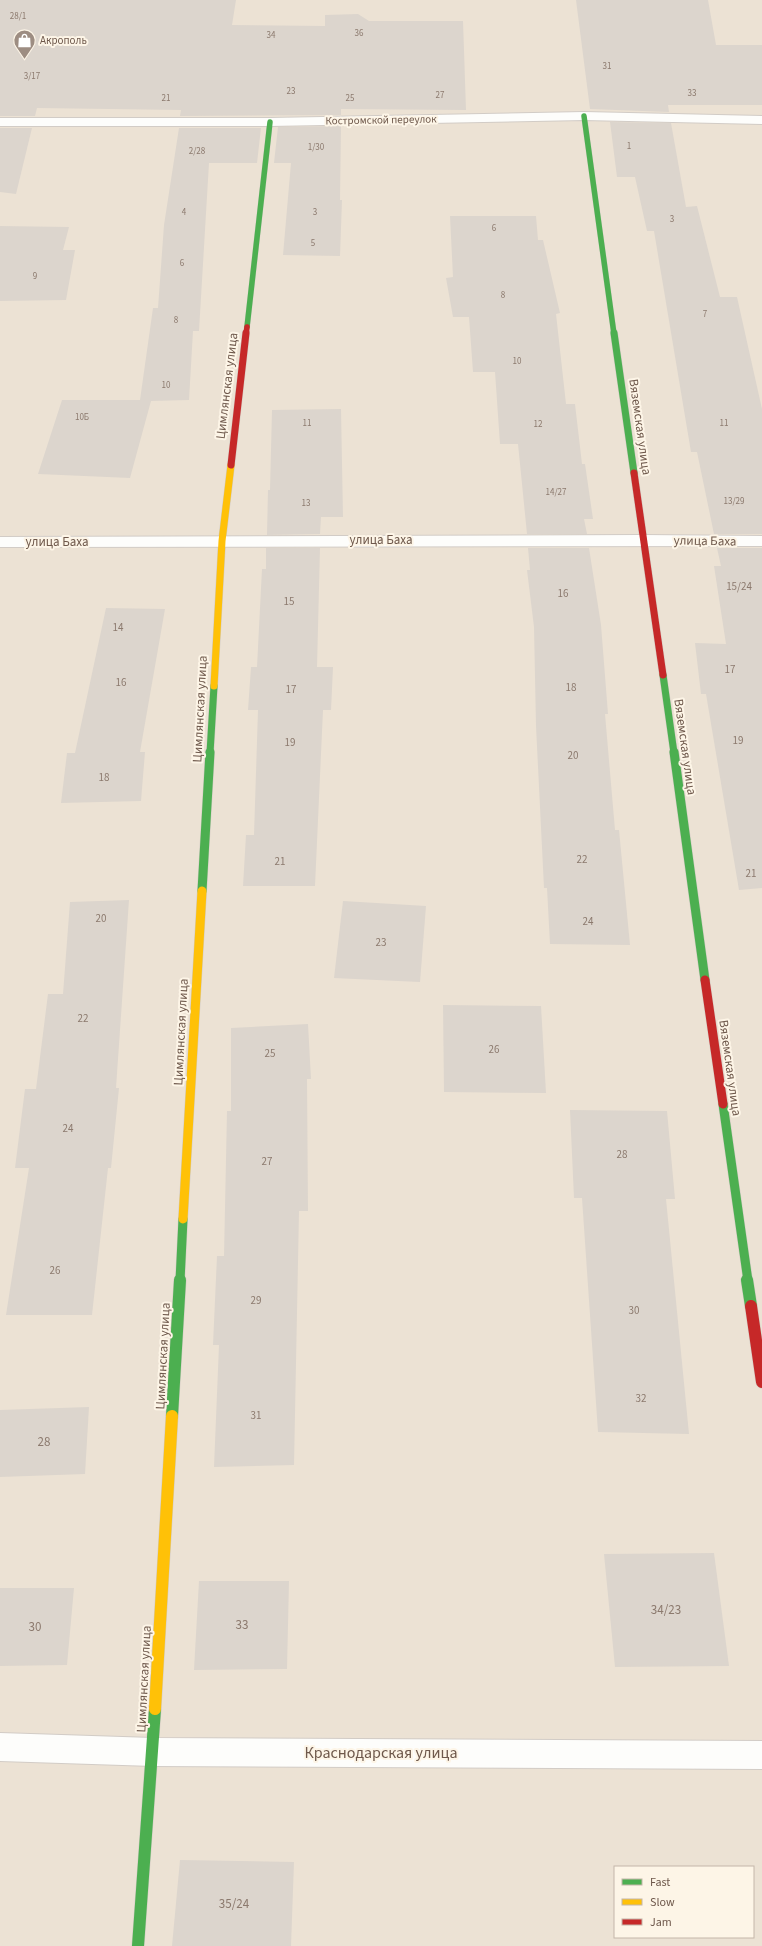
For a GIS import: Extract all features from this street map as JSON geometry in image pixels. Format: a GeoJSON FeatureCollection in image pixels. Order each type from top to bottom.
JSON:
{"type":"FeatureCollection","features":[{"type":"Feature","properties":{"kind":"street","name":"Костромской переулок"},"geometry":{"type":"LineString","coordinates":[[0,122],[270,122],[584,116],[762,120]]}},
{"type":"Feature","properties":{"kind":"street","name":"Вяземская улица"},"geometry":{"type":"LineString","coordinates":[[584,116],[642,540],[762,1382]]}},
{"type":"Feature","properties":{"kind":"street","name":"Цимлянская улица"},"geometry":{"type":"LineString","coordinates":[[138,1946],[153,1752],[222,541],[270,122]]}},
{"type":"Feature","properties":{"kind":"street","name":"улица Баха"},"geometry":{"type":"LineString","coordinates":[[0,542],[762,541]]}},
{"type":"Feature","properties":{"kind":"street","name":"Краснодарская улица"},"geometry":{"type":"LineString","coordinates":[[0,1747],[153,1752],[762,1755]]}},
{"type":"Feature","properties":{"kind":"shaded area"},"geometry":{"type":"Polygon","coordinates":[[[0,0],[762,0],[762,1946],[0,1946],[0,0]]]}},
{"type":"Feature","properties":{"kind":"building"},"geometry":{"type":"Polygon","coordinates":[[[0,0],[236,0],[232,25],[325,26],[325,15],[358,14],[369,21],[463,21],[466,110],[341,109],[341,115],[180,116],[181,110],[37,108],[35,116],[0,116],[0,0]]]}},
{"type":"Feature","properties":{"kind":"building"},"geometry":{"type":"Polygon","coordinates":[[[576,0],[708,0],[716,45],[762,45],[762,105],[668,105],[669,112],[590,109],[576,0]]]}},
{"type":"Feature","properties":{"kind":"building"},"geometry":{"type":"Polygon","coordinates":[[[610,122],[671,123],[686,207],[697,206],[720,297],[737,297],[762,409],[762,534],[714,534],[697,452],[691,452],[654,231],[647,231],[635,177],[617,177],[610,122]]]}},
{"type":"Feature","properties":{"kind":"building"},"geometry":{"type":"Polygon","coordinates":[[[341,126],[340,200],[342,200],[340,256],[283,255],[291,163],[274,163],[278,127],[341,126]]]}},
{"type":"Feature","properties":{"kind":"building"},"geometry":{"type":"Polygon","coordinates":[[[0,128],[32,128],[16,194],[0,192],[0,128]]]}},
{"type":"Feature","properties":{"kind":"building"},"geometry":{"type":"Polygon","coordinates":[[[179,128],[261,128],[257,163],[209,163],[199,331],[193,331],[189,400],[151,401],[130,478],[38,474],[62,400],[140,400],[153,308],[158,308],[164,225],[179,128]]]}},
{"type":"Feature","properties":{"kind":"building"},"geometry":{"type":"Polygon","coordinates":[[[450,216],[536,216],[538,240],[543,240],[560,313],[556,314],[566,404],[575,404],[582,464],[585,464],[593,519],[584,519],[587,534],[527,534],[518,444],[500,444],[495,372],[473,372],[469,317],[453,317],[446,278],[453,277],[450,216]]]}},
{"type":"Feature","properties":{"kind":"building"},"geometry":{"type":"Polygon","coordinates":[[[0,226],[69,227],[63,250],[75,250],[66,300],[0,301],[0,226]]]}},
{"type":"Feature","properties":{"kind":"building"},"geometry":{"type":"Polygon","coordinates":[[[341,409],[343,517],[321,517],[320,534],[267,535],[272,410],[341,409]]]}},
{"type":"Feature","properties":{"kind":"building"},"geometry":{"type":"Polygon","coordinates":[[[266,548],[320,548],[317,667],[333,667],[331,710],[323,710],[315,886],[243,886],[246,835],[254,835],[258,710],[248,710],[251,667],[257,667],[262,569],[266,569],[266,548]]]}},
{"type":"Feature","properties":{"kind":"building"},"geometry":{"type":"Polygon","coordinates":[[[528,548],[589,548],[601,625],[608,714],[605,714],[615,830],[619,830],[630,945],[550,944],[547,888],[544,888],[536,726],[534,627],[527,570],[530,570],[528,548]]]}},
{"type":"Feature","properties":{"kind":"building"},"geometry":{"type":"Polygon","coordinates":[[[717,548],[762,548],[762,888],[739,890],[706,694],[701,694],[695,643],[726,644],[714,566],[721,566],[717,548]]]}},
{"type":"Feature","properties":{"kind":"building"},"geometry":{"type":"Polygon","coordinates":[[[106,608],[165,609],[140,752],[145,752],[141,801],[61,803],[67,753],[75,753],[106,608]]]}},
{"type":"Feature","properties":{"kind":"building"},"geometry":{"type":"Polygon","coordinates":[[[129,900],[116,1088],[119,1088],[111,1168],[108,1168],[92,1315],[6,1315],[29,1168],[15,1168],[25,1089],[36,1089],[48,994],[63,994],[70,902],[129,900]]]}},
{"type":"Feature","properties":{"kind":"building"},"geometry":{"type":"Polygon","coordinates":[[[343,901],[426,906],[420,982],[334,978],[343,901]]]}},
{"type":"Feature","properties":{"kind":"building"},"geometry":{"type":"Polygon","coordinates":[[[443,1005],[541,1006],[546,1093],[444,1092],[443,1005]]]}},
{"type":"Feature","properties":{"kind":"building"},"geometry":{"type":"Polygon","coordinates":[[[308,1024],[311,1079],[307,1079],[308,1211],[299,1211],[294,1465],[214,1467],[219,1345],[213,1345],[217,1256],[224,1256],[227,1111],[231,1111],[231,1028],[308,1024]]]}},
{"type":"Feature","properties":{"kind":"building"},"geometry":{"type":"Polygon","coordinates":[[[570,1110],[667,1111],[675,1199],[666,1199],[689,1434],[598,1432],[582,1198],[574,1198],[570,1110]]]}},
{"type":"Feature","properties":{"kind":"building"},"geometry":{"type":"Polygon","coordinates":[[[89,1407],[85,1474],[0,1477],[0,1410],[89,1407]]]}},
{"type":"Feature","properties":{"kind":"building"},"geometry":{"type":"Polygon","coordinates":[[[714,1553],[729,1666],[615,1667],[604,1554],[714,1553]]]}},
{"type":"Feature","properties":{"kind":"building"},"geometry":{"type":"Polygon","coordinates":[[[199,1581],[289,1581],[287,1669],[194,1670],[199,1581]]]}},
{"type":"Feature","properties":{"kind":"building"},"geometry":{"type":"Polygon","coordinates":[[[0,1588],[74,1588],[67,1665],[0,1666],[0,1588]]]}},
{"type":"Feature","properties":{"kind":"building"},"geometry":{"type":"Polygon","coordinates":[[[180,1860],[294,1862],[291,1946],[172,1946],[180,1860]]]}},
{"type":"Feature","properties":{"kind":"traffic: fast"},"geometry":{"type":"LineString","coordinates":[[584,116],[634,473]]}},
{"type":"Feature","properties":{"kind":"traffic: fast"},"geometry":{"type":"LineString","coordinates":[[247,327],[270,122]]}},
{"type":"Feature","properties":{"kind":"traffic: fast"},"geometry":{"type":"LineString","coordinates":[[663,675],[705,980]]}},
{"type":"Feature","properties":{"kind":"traffic: fast"},"geometry":{"type":"LineString","coordinates":[[202,891],[214,686]]}},
{"type":"Feature","properties":{"kind":"traffic: fast"},"geometry":{"type":"LineString","coordinates":[[723,1104],[751,1306]]}},
{"type":"Feature","properties":{"kind":"traffic: fast"},"geometry":{"type":"LineString","coordinates":[[172,1416],[183,1219]]}},
{"type":"Feature","properties":{"kind":"traffic: fast"},"geometry":{"type":"LineString","coordinates":[[138,1946],[155,1709]]}},
{"type":"Feature","properties":{"kind":"traffic: slow"},"geometry":{"type":"LineString","coordinates":[[214,686],[222,541],[231,465]]}},
{"type":"Feature","properties":{"kind":"traffic: slow"},"geometry":{"type":"LineString","coordinates":[[183,1219],[202,891]]}},
{"type":"Feature","properties":{"kind":"traffic: slow"},"geometry":{"type":"LineString","coordinates":[[155,1709],[172,1416]]}},
{"type":"Feature","properties":{"kind":"traffic: jam"},"geometry":{"type":"LineString","coordinates":[[231,465],[247,327]]}},
{"type":"Feature","properties":{"kind":"traffic: jam"},"geometry":{"type":"LineString","coordinates":[[634,473],[663,675]]}},
{"type":"Feature","properties":{"kind":"traffic: jam"},"geometry":{"type":"LineString","coordinates":[[705,980],[723,1104]]}},
{"type":"Feature","properties":{"kind":"traffic: jam"},"geometry":{"type":"LineString","coordinates":[[751,1306],[762,1382]]}},
{"type":"Feature","properties":{"kind":"place","name":"Акрополь"},"geometry":{"type":"Point","coordinates":[24,60]}}]}
